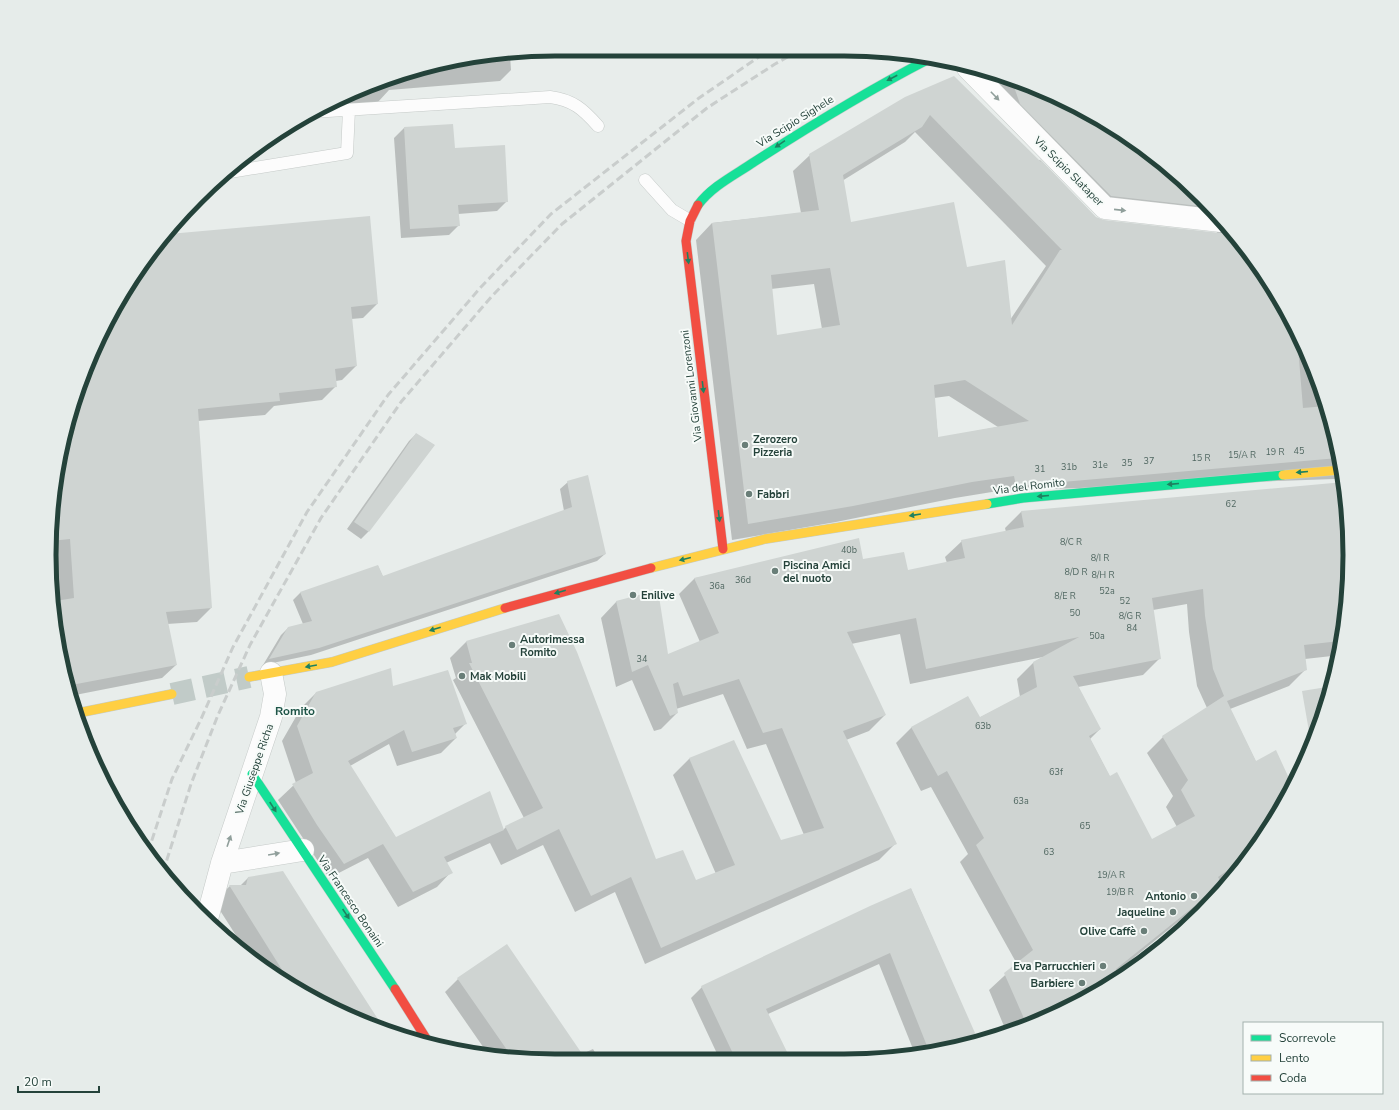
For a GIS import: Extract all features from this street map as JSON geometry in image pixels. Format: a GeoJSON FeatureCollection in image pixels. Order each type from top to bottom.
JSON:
{"type":"FeatureCollection","features":[{"type":"Feature","properties":{"kind":"street","name":"Via Scipio Sighele"},"geometry":{"type":"LineString","coordinates":[[689,220],[700,203],[713,190],[782,142],[864,93],[922,62]]}},
{"type":"Feature","properties":{"kind":"street","name":"Via Scipio Slataper"},"geometry":{"type":"LineString","coordinates":[[973,73],[1105,208],[1214,220]]}},
{"type":"Feature","properties":{"kind":"street","name":"Via Giovanni Lorenzoni"},"geometry":{"type":"LineString","coordinates":[[689,220],[686,241],[723,549]]}},
{"type":"Feature","properties":{"kind":"street","name":"Via del Romito"},"geometry":{"type":"LineString","coordinates":[[249,677],[332,662],[486,613],[588,584],[765,539],[1023,498],[1335,470]]}},
{"type":"Feature","properties":{"kind":"street","name":"Via Giuseppe Richa"},"geometry":{"type":"LineString","coordinates":[[208,914],[222,863],[271,717],[275,694],[271,673]]}},
{"type":"Feature","properties":{"kind":"street"},"geometry":{"type":"LineString","coordinates":[[81,712],[172,694]]}},
{"type":"Feature","properties":{"kind":"street","name":"Via Francesco Bonaini"},"geometry":{"type":"LineString","coordinates":[[252,774],[370,950],[424,1036]]}},
{"type":"Feature","properties":{"kind":"street"},"geometry":{"type":"LineString","coordinates":[[222,863],[303,850]]}},
{"type":"Feature","properties":{"kind":"lane"},"geometry":{"type":"LineString","coordinates":[[326,111],[550,97],[562,98],[571,102],[587,114],[598,126]]}},
{"type":"Feature","properties":{"kind":"lane"},"geometry":{"type":"LineString","coordinates":[[237,171],[347,153],[349,110]]}},
{"type":"Feature","properties":{"kind":"lane"},"geometry":{"type":"LineString","coordinates":[[645,180],[672,210],[689,220]]}},
{"type":"Feature","properties":{"kind":"building"},"geometry":{"type":"Polygon","coordinates":[[[954,76],[1041,162],[1040,159],[1096,217],[1104,220],[1225,233],[1259,278],[1292,334],[1298,348],[1303,408],[1320,406],[1333,458],[1016,486],[1014,476],[972,482],[853,506],[748,524],[712,223],[819,210],[809,154],[905,97],[954,76]],[[930,115],[922,127],[843,175],[851,222],[954,202],[967,267],[1005,260],[1012,325],[1060,250],[1062,250],[930,115]],[[830,268],[771,275],[777,335],[840,325],[830,268]],[[965,380],[934,385],[938,437],[1029,421],[965,380]]]}},
{"type":"Feature","properties":{"kind":"building"},"geometry":{"type":"Polygon","coordinates":[[[1014,86],[1065,107],[1094,123],[1148,159],[1201,206],[1111,196],[1020,104],[1014,86]]]}},
{"type":"Feature","properties":{"kind":"building"},"geometry":{"type":"Polygon","coordinates":[[[453,124],[455,148],[505,145],[508,202],[458,205],[460,226],[410,229],[404,127],[453,124]]]}},
{"type":"Feature","properties":{"kind":"building"},"geometry":{"type":"Polygon","coordinates":[[[370,216],[378,304],[351,307],[357,366],[335,369],[337,387],[279,393],[280,401],[198,409],[212,608],[166,612],[177,665],[73,685],[60,620],[58,600],[74,598],[70,539],[56,540],[60,490],[73,426],[82,395],[107,334],[140,278],[174,234],[370,216]]]}},
{"type":"Feature","properties":{"kind":"building"},"geometry":{"type":"Polygon","coordinates":[[[416,433],[435,445],[369,532],[354,522],[416,433]]]}},
{"type":"Feature","properties":{"kind":"building"},"geometry":{"type":"Polygon","coordinates":[[[588,475],[606,554],[319,648],[269,659],[288,627],[312,621],[300,592],[378,565],[383,576],[572,507],[567,481],[588,475]]]}},
{"type":"Feature","properties":{"kind":"building"},"geometry":{"type":"Polygon","coordinates":[[[1338,483],[1339,490],[1342,522],[1343,563],[1339,620],[1335,642],[1304,645],[1307,670],[1227,701],[1256,761],[1276,750],[1290,780],[1259,832],[1234,866],[1218,877],[1221,882],[1211,893],[1116,970],[1087,991],[1065,1003],[1025,1020],[1004,973],[1033,950],[976,845],[984,838],[947,771],[938,776],[911,727],[968,696],[980,717],[1037,687],[1033,662],[1079,637],[926,669],[916,618],[847,632],[886,715],[843,731],[897,844],[661,948],[631,877],[591,896],[559,829],[517,850],[505,826],[543,808],[469,663],[472,663],[466,641],[559,614],[577,652],[656,859],[683,850],[696,880],[735,865],[689,758],[734,740],[781,840],[824,828],[782,728],[763,733],[739,679],[683,696],[678,682],[673,684],[678,713],[670,716],[648,665],[632,672],[616,601],[658,590],[668,654],[719,633],[694,578],[859,538],[863,559],[904,552],[908,570],[965,558],[961,540],[1024,527],[1021,511],[1338,483]],[[1203,589],[1152,598],[1161,659],[1073,676],[1101,729],[1089,736],[1110,776],[1117,772],[1152,839],[1195,816],[1181,790],[1188,780],[1162,736],[1224,696],[1213,669],[1205,616],[1203,589]]]}},
{"type":"Feature","properties":{"kind":"building"},"geometry":{"type":"Polygon","coordinates":[[[391,668],[393,686],[448,670],[467,724],[453,728],[457,738],[412,752],[404,730],[348,761],[396,837],[490,791],[504,830],[444,857],[453,873],[413,892],[383,844],[344,864],[317,825],[292,784],[313,773],[297,726],[316,692],[391,668]]]}},
{"type":"Feature","properties":{"kind":"building"},"geometry":{"type":"Polygon","coordinates":[[[1325,687],[1310,734],[1302,691],[1325,687]]]}},
{"type":"Feature","properties":{"kind":"building"},"geometry":{"type":"Polygon","coordinates":[[[283,871],[380,1022],[334,1003],[285,974],[229,885],[246,885],[248,877],[283,871]]]}},
{"type":"Feature","properties":{"kind":"building"},"geometry":{"type":"Polygon","coordinates":[[[911,888],[976,1036],[927,1047],[890,953],[766,1009],[788,1054],[733,1054],[701,986],[911,888]]]}},
{"type":"Feature","properties":{"kind":"building"},"geometry":{"type":"Polygon","coordinates":[[[507,944],[582,1054],[508,1052],[457,978],[507,944]]]}},
{"type":"Feature","properties":{"kind":"tunnel"},"geometry":{"type":"LineString","coordinates":[[172,694],[249,677]]}},
{"type":"Feature","properties":{"kind":"railway"},"geometry":{"type":"LineString","coordinates":[[150,846],[172,779],[233,647],[307,512],[388,395],[481,287],[551,214],[699,98],[760,56]]}},
{"type":"Feature","properties":{"kind":"railway"},"geometry":{"type":"LineString","coordinates":[[165,866],[191,784],[218,715],[250,645],[321,518],[401,402],[492,296],[562,224],[707,108],[789,56]]}},
{"type":"Feature","properties":{"kind":"traffic: fast"},"geometry":{"type":"LineString","coordinates":[[698,205],[717,186],[732,176],[861,96],[922,63]]}},
{"type":"Feature","properties":{"kind":"traffic: fast"},"geometry":{"type":"LineString","coordinates":[[987,504],[1023,498],[1283,475]]}},
{"type":"Feature","properties":{"kind":"traffic: fast"},"geometry":{"type":"LineString","coordinates":[[252,774],[395,989]]}},
{"type":"Feature","properties":{"kind":"traffic: slow"},"geometry":{"type":"LineString","coordinates":[[1283,475],[1335,470]]}},
{"type":"Feature","properties":{"kind":"traffic: slow"},"geometry":{"type":"LineString","coordinates":[[651,568],[765,539],[987,504]]}},
{"type":"Feature","properties":{"kind":"traffic: slow"},"geometry":{"type":"LineString","coordinates":[[249,677],[332,662],[505,608]]}},
{"type":"Feature","properties":{"kind":"traffic: slow"},"geometry":{"type":"LineString","coordinates":[[81,712],[172,694]]}},
{"type":"Feature","properties":{"kind":"traffic: jam"},"geometry":{"type":"LineString","coordinates":[[698,205],[690,221],[686,241],[723,549]]}},
{"type":"Feature","properties":{"kind":"traffic: jam"},"geometry":{"type":"LineString","coordinates":[[505,608],[651,568]]}},
{"type":"Feature","properties":{"kind":"traffic: jam"},"geometry":{"type":"LineString","coordinates":[[395,989],[425,1037]]}},
{"type":"Feature","properties":{"kind":"place","name":"Zerozero Pizzeria"},"geometry":{"type":"Point","coordinates":[745,445]}},
{"type":"Feature","properties":{"kind":"place","name":"Fabbri"},"geometry":{"type":"Point","coordinates":[749,494]}},
{"type":"Feature","properties":{"kind":"place","name":"Piscina Amici del nuoto"},"geometry":{"type":"Point","coordinates":[775,571]}},
{"type":"Feature","properties":{"kind":"place","name":"Enilive"},"geometry":{"type":"Point","coordinates":[633,595]}},
{"type":"Feature","properties":{"kind":"place","name":"Autorimessa Romito"},"geometry":{"type":"Point","coordinates":[512,645]}},
{"type":"Feature","properties":{"kind":"place","name":"Mak Mobili"},"geometry":{"type":"Point","coordinates":[462,676]}},
{"type":"Feature","properties":{"kind":"place","name":"Antonio"},"geometry":{"type":"Point","coordinates":[1194,896]}},
{"type":"Feature","properties":{"kind":"place","name":"Jaqueline"},"geometry":{"type":"Point","coordinates":[1173,912]}},
{"type":"Feature","properties":{"kind":"place","name":"Olive Caffè"},"geometry":{"type":"Point","coordinates":[1144,931]}},
{"type":"Feature","properties":{"kind":"place","name":"Eva Parrucchieri"},"geometry":{"type":"Point","coordinates":[1103,966]}},
{"type":"Feature","properties":{"kind":"place","name":"Barbiere"},"geometry":{"type":"Point","coordinates":[1082,983]}},
{"type":"Feature","properties":{"kind":"district","name":"Romito"},"geometry":{"type":"Point","coordinates":[295,711]}}]}
